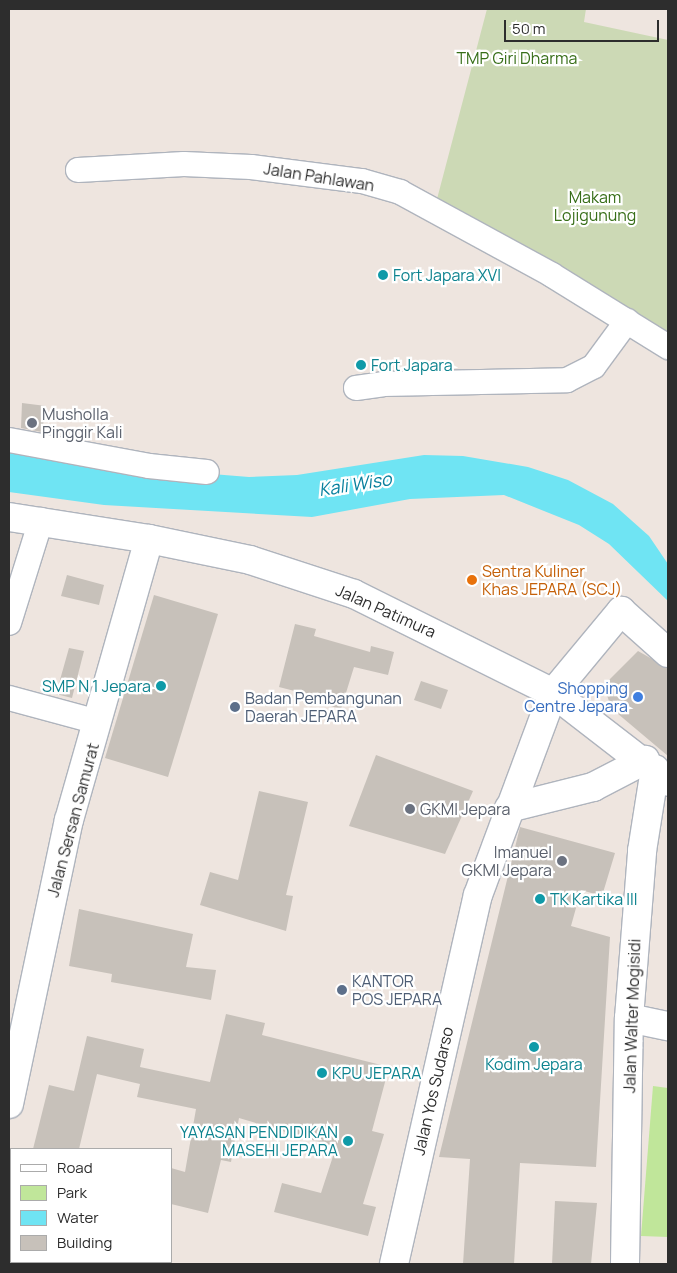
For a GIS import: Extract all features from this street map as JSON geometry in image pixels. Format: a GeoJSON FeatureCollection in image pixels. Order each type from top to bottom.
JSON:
{"type":"FeatureCollection","features":[{"type":"Feature","properties":{"kind":"street","name":"Jalan Pahlawan"},"geometry":{"type":"LineString","coordinates":[[78,170],[165,165],[251,167],[362,181],[400,192],[438,211],[668,346]]}},
{"type":"Feature","properties":{"kind":"street"},"geometry":{"type":"LineString","coordinates":[[356,388],[383,384],[567,380],[594,366],[627,321]]}},
{"type":"Feature","properties":{"kind":"street"},"geometry":{"type":"LineString","coordinates":[[9,440],[149,466],[207,472]]}},
{"type":"Feature","properties":{"kind":"street","name":"Jalan Patimura"},"geometry":{"type":"LineString","coordinates":[[9,518],[41,520],[149,539],[250,560],[354,594],[553,693],[656,770]]}},
{"type":"Feature","properties":{"kind":"street"},"geometry":{"type":"LineString","coordinates":[[9,624],[41,520]]}},
{"type":"Feature","properties":{"kind":"street","name":"Jalan Sersan Samurat"},"geometry":{"type":"LineString","coordinates":[[9,1104],[69,820],[149,539]]}},
{"type":"Feature","properties":{"kind":"street","name":"Jalan Yos Sudarso"},"geometry":{"type":"LineString","coordinates":[[394,1264],[478,895],[553,693],[621,611],[668,653]]}},
{"type":"Feature","properties":{"kind":"street"},"geometry":{"type":"LineString","coordinates":[[9,698],[98,722]]}},
{"type":"Feature","properties":{"kind":"street"},"geometry":{"type":"LineString","coordinates":[[510,808],[656,770]]}},
{"type":"Feature","properties":{"kind":"street","name":"Jalan Walter Mogisidi"},"geometry":{"type":"LineString","coordinates":[[625,1264],[629,1018],[642,851],[656,770]]}},
{"type":"Feature","properties":{"kind":"street"},"geometry":{"type":"LineString","coordinates":[[629,1018],[668,1026]]}},
{"type":"Feature","properties":{"kind":"green space","name":"Makam Lojigunung"},"geometry":{"type":"Polygon","coordinates":[[[487,9],[586,9],[584,22],[668,40],[668,334],[437,199],[487,9]]]}},
{"type":"Feature","properties":{"kind":"green space"},"geometry":{"type":"Polygon","coordinates":[[[653,1086],[668,1088],[668,1237],[641,1236],[653,1086]]]}},
{"type":"Feature","properties":{"kind":"water","name":"Kali Wiso"},"geometry":{"type":"Polygon","coordinates":[[[9,444],[150,469],[249,477],[297,475],[424,455],[463,456],[528,467],[568,480],[613,504],[649,536],[668,564],[668,601],[609,544],[579,525],[504,495],[410,499],[312,517],[104,505],[9,492],[9,444]]]}},
{"type":"Feature","properties":{"kind":"building","name":"Musholla Pinggir Kali"},"geometry":{"type":"Polygon","coordinates":[[[22,403],[46,406],[42,432],[21,428],[22,403]]]}},
{"type":"Feature","properties":{"kind":"building"},"geometry":{"type":"Polygon","coordinates":[[[67,575],[104,585],[99,605],[61,596],[67,575]]]}},
{"type":"Feature","properties":{"kind":"building","name":"SMP N 1 Jepara"},"geometry":{"type":"Polygon","coordinates":[[[154,595],[218,614],[168,777],[105,758],[154,595]]]}},
{"type":"Feature","properties":{"kind":"building"},"geometry":{"type":"Polygon","coordinates":[[[295,624],[316,629],[314,636],[370,652],[371,646],[394,652],[388,675],[354,667],[341,709],[317,702],[318,697],[279,687],[295,624]]]}},
{"type":"Feature","properties":{"kind":"building"},"geometry":{"type":"Polygon","coordinates":[[[69,648],[84,651],[72,698],[56,694],[69,648]]]}},
{"type":"Feature","properties":{"kind":"building","name":"Shopping Centre Jepara"},"geometry":{"type":"Polygon","coordinates":[[[638,651],[668,668],[668,756],[611,708],[604,685],[638,651]]]}},
{"type":"Feature","properties":{"kind":"building"},"geometry":{"type":"Polygon","coordinates":[[[421,681],[448,690],[441,709],[414,700],[421,681]]]}},
{"type":"Feature","properties":{"kind":"building","name":"GKMI Jepara"},"geometry":{"type":"Polygon","coordinates":[[[376,755],[473,791],[445,854],[349,826],[376,755]]]}},
{"type":"Feature","properties":{"kind":"building"},"geometry":{"type":"Polygon","coordinates":[[[259,791],[308,802],[286,895],[293,896],[286,931],[200,905],[210,872],[238,880],[259,791]]]}},
{"type":"Feature","properties":{"kind":"building","name":"Kodim Jepara"},"geometry":{"type":"Polygon","coordinates":[[[520,827],[615,853],[602,896],[581,890],[571,926],[610,937],[596,1167],[520,1163],[514,1264],[463,1264],[470,1159],[439,1157],[520,827]]]}},
{"type":"Feature","properties":{"kind":"building"},"geometry":{"type":"Polygon","coordinates":[[[79,909],[193,934],[186,967],[216,970],[211,1000],[111,982],[112,974],[69,966],[79,909]]]}},
{"type":"Feature","properties":{"kind":"building"},"geometry":{"type":"Polygon","coordinates":[[[226,1014],[265,1023],[262,1035],[389,1067],[372,1131],[384,1134],[363,1204],[376,1207],[368,1236],[274,1212],[282,1183],[321,1193],[336,1147],[239,1118],[231,1162],[221,1160],[208,1213],[172,1204],[172,1168],[185,1172],[196,1109],[137,1097],[140,1084],[97,1074],[79,1148],[33,1148],[49,1085],[74,1091],[87,1036],[144,1049],[140,1067],[210,1082],[226,1014]]]}},
{"type":"Feature","properties":{"kind":"building"},"geometry":{"type":"Polygon","coordinates":[[[555,1201],[597,1203],[591,1264],[552,1264],[555,1201]]]}},
{"type":"Feature","properties":{"kind":"place","name":"Fort Japara XVI"},"geometry":{"type":"Point","coordinates":[383,275]}},
{"type":"Feature","properties":{"kind":"place","name":"Fort Japara"},"geometry":{"type":"Point","coordinates":[361,365]}},
{"type":"Feature","properties":{"kind":"place","name":"Musholla Pinggir Kali"},"geometry":{"type":"Point","coordinates":[32,423]}},
{"type":"Feature","properties":{"kind":"place","name":"Sentra Kuliner Khas JEPARA (SCJ)"},"geometry":{"type":"Point","coordinates":[472,580]}},
{"type":"Feature","properties":{"kind":"place","name":"SMP N 1 Jepara"},"geometry":{"type":"Point","coordinates":[161,686]}},
{"type":"Feature","properties":{"kind":"place","name":"Shopping Centre Jepara"},"geometry":{"type":"Point","coordinates":[638,697]}},
{"type":"Feature","properties":{"kind":"place","name":"Badan Pembangunan Daerah JEPARA"},"geometry":{"type":"Point","coordinates":[235,707]}},
{"type":"Feature","properties":{"kind":"place","name":"GKMI Jepara"},"geometry":{"type":"Point","coordinates":[410,809]}},
{"type":"Feature","properties":{"kind":"place","name":"Imanuel GKMI Jepara"},"geometry":{"type":"Point","coordinates":[562,861]}},
{"type":"Feature","properties":{"kind":"place","name":"TK Kartika III"},"geometry":{"type":"Point","coordinates":[540,899]}},
{"type":"Feature","properties":{"kind":"place","name":"KANTOR POS JEPARA"},"geometry":{"type":"Point","coordinates":[342,990]}},
{"type":"Feature","properties":{"kind":"place","name":"Kodim Jepara"},"geometry":{"type":"Point","coordinates":[534,1047]}},
{"type":"Feature","properties":{"kind":"place","name":"KPU JEPARA"},"geometry":{"type":"Point","coordinates":[322,1073]}},
{"type":"Feature","properties":{"kind":"place","name":"YAYASAN PENDIDIKAN MASEHI JEPARA"},"geometry":{"type":"Point","coordinates":[348,1141]}},
{"type":"Feature","properties":{"kind":"park label","name":"TMP Giri Dharma"},"geometry":{"type":"Point","coordinates":[517,58]}}]}
